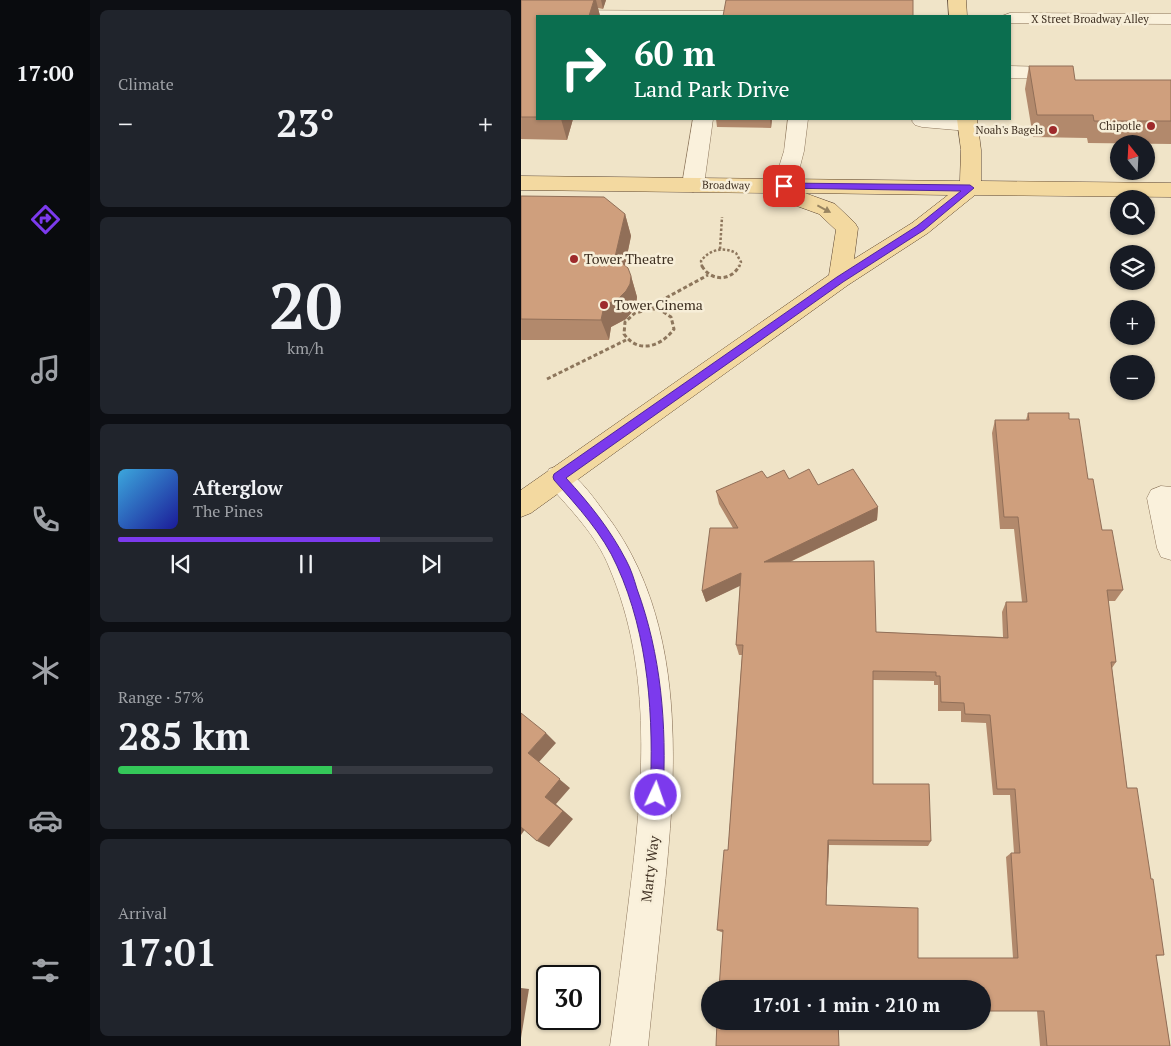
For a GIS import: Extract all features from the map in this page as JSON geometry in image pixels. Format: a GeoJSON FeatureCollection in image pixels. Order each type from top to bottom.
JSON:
{"type":"FeatureCollection","features":[{"type":"Feature","properties":{"kind":"main road"},"geometry":{"type":"LineString","coordinates":[[957,0],[958,15]]}},
{"type":"Feature","properties":{"kind":"main road"},"geometry":{"type":"LineString","coordinates":[[521,505],[840,279],[920,228],[970,188],[971,150],[968,122]]}},
{"type":"Feature","properties":{"kind":"main road","name":"Broadway"},"geometry":{"type":"LineString","coordinates":[[521,183],[1171,190]]}},
{"type":"Feature","properties":{"kind":"main road"},"geometry":{"type":"LineString","coordinates":[[762,186],[827,209],[847,228],[840,279]]}},
{"type":"Feature","properties":{"kind":"street"},"geometry":{"type":"LineString","coordinates":[[1114,0],[1120,19]]}},
{"type":"Feature","properties":{"kind":"street"},"geometry":{"type":"LineString","coordinates":[[521,15],[536,15]]}},
{"type":"Feature","properties":{"kind":"street","name":"X Street Broadway Alley"},"geometry":{"type":"LineString","coordinates":[[1011,18],[1171,19]]}},
{"type":"Feature","properties":{"kind":"street"},"geometry":{"type":"LineString","coordinates":[[1011,72],[1055,73]]}},
{"type":"Feature","properties":{"kind":"street"},"geometry":{"type":"LineString","coordinates":[[693,185],[703,120]]}},
{"type":"Feature","properties":{"kind":"street"},"geometry":{"type":"LineString","coordinates":[[784,186],[794,151],[798,120]]}},
{"type":"Feature","properties":{"kind":"street"},"geometry":{"type":"LineString","coordinates":[[921,121],[968,122]]}},
{"type":"Feature","properties":{"kind":"street","name":"Marty Way"},"geometry":{"type":"LineString","coordinates":[[558,477],[593,516],[622,564],[640,613],[649,656],[655,703],[658,761],[654,829],[629,1046]]}},
{"type":"Feature","properties":{"kind":"street"},"geometry":{"type":"LineString","coordinates":[[1166,499],[1171,548]]}},
{"type":"Feature","properties":{"kind":"path"},"geometry":{"type":"LineString","coordinates":[[720,249],[721,217]]}},
{"type":"Feature","properties":{"kind":"path"},"geometry":{"type":"LineString","coordinates":[[720,249],[737,253],[741,262],[737,271],[727,276],[714,277],[708,275],[701,267],[703,258],[707,253],[720,249]]}},
{"type":"Feature","properties":{"kind":"path"},"geometry":{"type":"LineString","coordinates":[[651,308],[653,305],[708,275]]}},
{"type":"Feature","properties":{"kind":"path"},"geometry":{"type":"LineString","coordinates":[[651,308],[659,309],[671,317],[674,329],[671,335],[658,345],[649,347],[632,344],[626,340],[623,328],[629,317],[651,308]]}},
{"type":"Feature","properties":{"kind":"path"},"geometry":{"type":"LineString","coordinates":[[547,379],[626,340]]}},
{"type":"Feature","properties":{"kind":"building"},"geometry":{"type":"Polygon","coordinates":[[[521,0],[594,0],[589,15],[536,15],[536,117],[521,117],[521,0]]]}},
{"type":"Feature","properties":{"kind":"building"},"geometry":{"type":"Polygon","coordinates":[[[726,0],[913,0],[913,15],[723,15],[726,0]]]}},
{"type":"Feature","properties":{"kind":"building"},"geometry":{"type":"Polygon","coordinates":[[[1029,66],[1073,66],[1075,80],[1171,80],[1171,121],[1094,121],[1093,115],[1037,115],[1029,66]]]}},
{"type":"Feature","properties":{"kind":"building","name":"Tower Theatre"},"geometry":{"type":"Polygon","coordinates":[[[521,196],[604,197],[625,214],[615,257],[628,268],[631,276],[630,284],[619,298],[604,306],[601,320],[521,319],[521,196]]]}},
{"type":"Feature","properties":{"kind":"building"},"geometry":{"type":"Polygon","coordinates":[[[1028,413],[1069,413],[1069,419],[1079,419],[1088,479],[1093,479],[1102,530],[1112,530],[1123,590],[1107,590],[1116,662],[1111,662],[1127,788],[1137,788],[1151,879],[1153,879],[1164,955],[1156,955],[1170,1046],[1047,1046],[1044,1011],[991,1011],[991,980],[720,980],[723,930],[717,930],[724,850],[728,850],[743,645],[736,645],[741,573],[702,591],[710,528],[738,528],[716,491],[762,471],[767,478],[784,470],[789,479],[809,469],[818,485],[853,469],[878,507],[764,562],[874,561],[876,632],[1008,638],[1006,602],[1027,602],[1018,517],[1004,517],[995,420],[1029,420],[1028,413]],[[873,671],[873,784],[929,784],[931,841],[828,840],[826,905],[918,908],[918,958],[1018,958],[1011,853],[1020,853],[1015,789],[997,789],[990,715],[965,714],[964,703],[941,702],[940,676],[936,676],[936,672],[873,671]]]}},
{"type":"Feature","properties":{"kind":"building"},"geometry":{"type":"Polygon","coordinates":[[[521,713],[546,733],[528,753],[560,779],[545,797],[563,811],[537,841],[521,827],[521,713]]]}},
{"type":"Feature","properties":{"kind":"building"},"geometry":{"type":"Polygon","coordinates":[[[717,1030],[838,1030],[839,1046],[716,1046],[717,1030]]]}},
{"type":"Feature","properties":{"kind":"place","name":"Chipotle"},"geometry":{"type":"Point","coordinates":[1151,126]}},
{"type":"Feature","properties":{"kind":"place","name":"Noah's Bagels"},"geometry":{"type":"Point","coordinates":[1053,130]}},
{"type":"Feature","properties":{"kind":"place","name":"Tower Theatre"},"geometry":{"type":"Point","coordinates":[574,259]}},
{"type":"Feature","properties":{"kind":"place","name":"Tower Cinema"},"geometry":{"type":"Point","coordinates":[604,305]}},
{"type":"Feature","properties":{"kind":"route"},"geometry":{"type":"LineString","coordinates":[[656,795],[658,761],[655,703],[649,656],[640,613],[622,564],[593,516],[558,477],[840,279],[920,228],[970,188],[784,186]]}}]}
